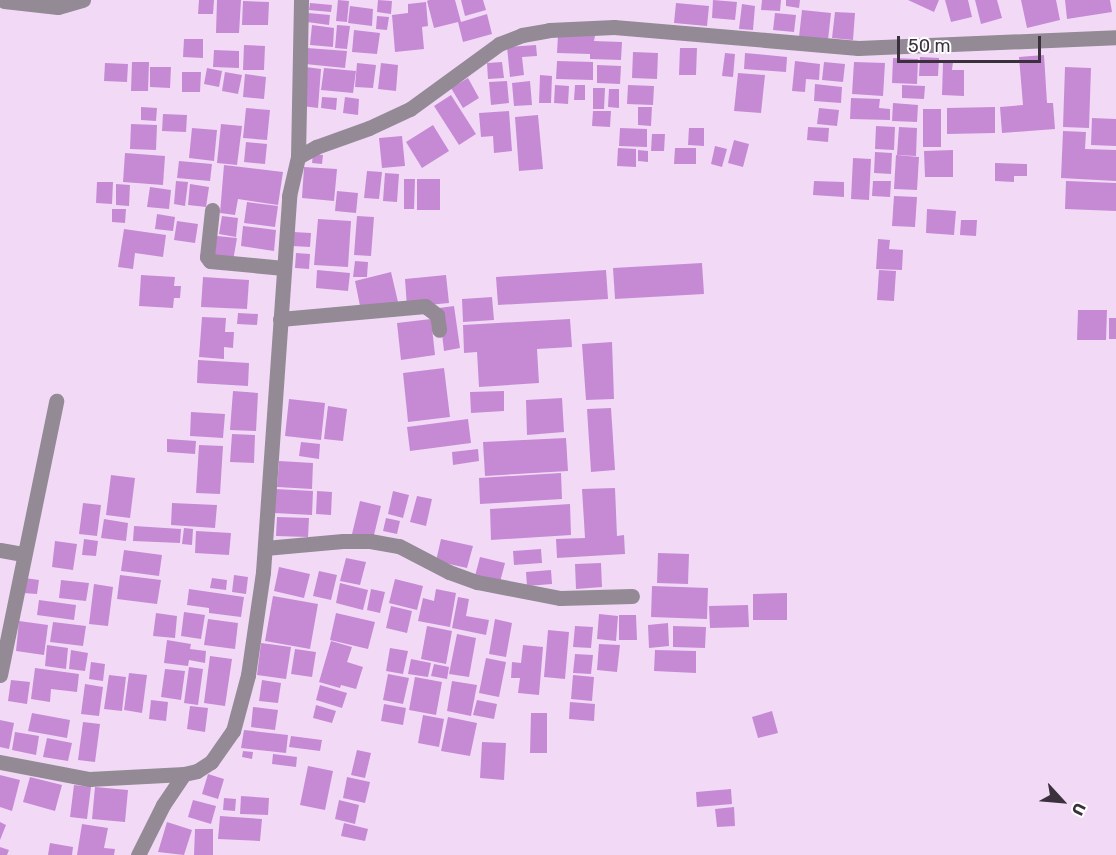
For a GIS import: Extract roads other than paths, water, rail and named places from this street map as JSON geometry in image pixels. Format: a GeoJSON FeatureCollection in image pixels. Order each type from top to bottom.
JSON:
{"type":"FeatureCollection","features":[{"type":"Feature","properties":{"kind":"street"},"geometry":{"type":"LineString","coordinates":[[4,1],[58,7],[83,0]]}},
{"type":"Feature","properties":{"kind":"street"},"geometry":{"type":"LineString","coordinates":[[0,762],[89,779],[184,774],[197,771],[211,762],[233,731],[242,705],[256,628],[266,548],[289,196],[298,157],[301,0]]}},
{"type":"Feature","properties":{"kind":"street"},"geometry":{"type":"LineString","coordinates":[[298,157],[316,147],[380,124],[410,109],[499,44],[522,35],[549,30],[614,27],[858,48],[1116,37]]}},
{"type":"Feature","properties":{"kind":"street"},"geometry":{"type":"LineString","coordinates":[[212,210],[207,257],[210,261],[284,268]]}},
{"type":"Feature","properties":{"kind":"street"},"geometry":{"type":"LineString","coordinates":[[280,320],[425,306],[438,315],[439,330]]}},
{"type":"Feature","properties":{"kind":"street"},"geometry":{"type":"LineString","coordinates":[[0,675],[56,401]]}},
{"type":"Feature","properties":{"kind":"street"},"geometry":{"type":"LineString","coordinates":[[266,548],[350,540],[370,541],[399,546],[449,572],[486,584],[561,598],[632,596]]}},
{"type":"Feature","properties":{"kind":"street"},"geometry":{"type":"LineString","coordinates":[[0,550],[23,554]]}},
{"type":"Feature","properties":{"kind":"street"},"geometry":{"type":"LineString","coordinates":[[138,855],[164,805],[184,774]]}}]}
